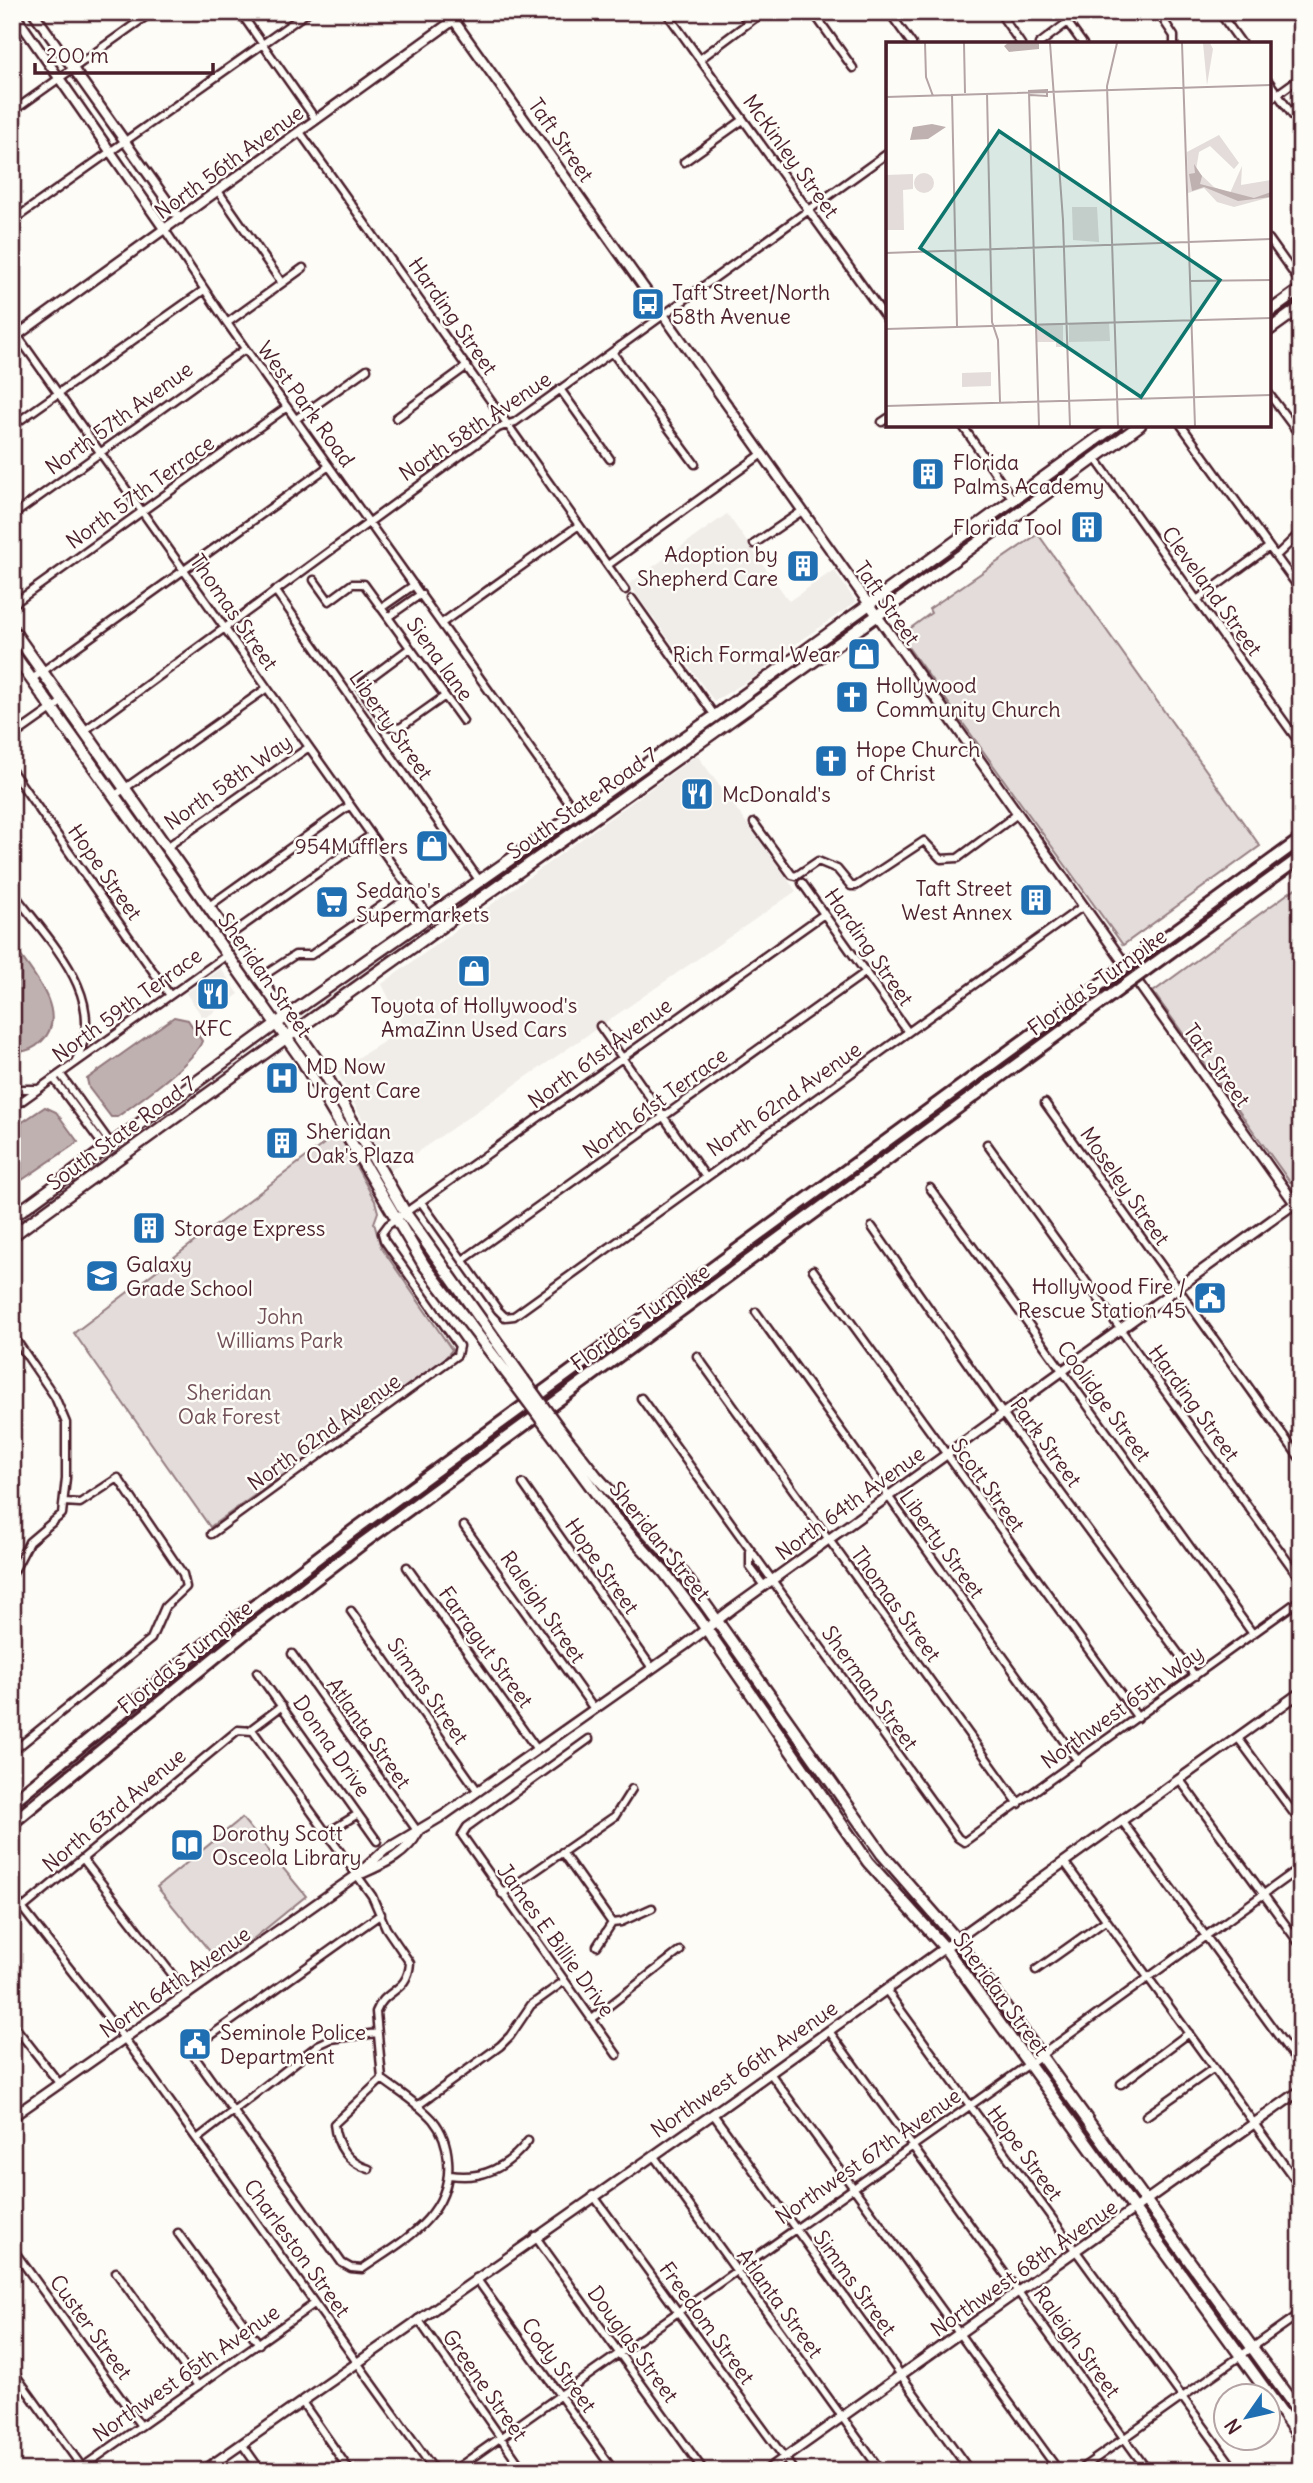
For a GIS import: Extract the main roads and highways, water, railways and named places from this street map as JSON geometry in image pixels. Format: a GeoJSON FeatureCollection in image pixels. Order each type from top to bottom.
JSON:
{"type":"FeatureCollection","features":[{"type":"Feature","properties":{"kind":"highway","name":"Florida's Turnpike"},"geometry":{"type":"LineString","coordinates":[[12,1802],[233,1622],[354,1530],[1301,839]]}},
{"type":"Feature","properties":{"kind":"highway","name":"Florida's Turnpike"},"geometry":{"type":"LineString","coordinates":[[12,1823],[235,1642],[363,1543],[1301,857]]}},
{"type":"Feature","properties":{"kind":"main road"},"geometry":{"type":"LineString","coordinates":[[1271,311],[1301,289]]}},
{"type":"Feature","properties":{"kind":"main road"},"geometry":{"type":"LineString","coordinates":[[1271,329],[1300,307]]}},
{"type":"Feature","properties":{"kind":"main road","name":"South State Road 7"},"geometry":{"type":"LineString","coordinates":[[12,1217],[287,1016],[715,716],[1113,427]]}},
{"type":"Feature","properties":{"kind":"main road","name":"South State Road 7"},"geometry":{"type":"LineString","coordinates":[[12,1236],[611,805],[877,619],[1137,427]]}},
{"type":"Feature","properties":{"kind":"main road"},"geometry":{"type":"LineString","coordinates":[[1095,458],[1094,449],[1100,437]]}},
{"type":"Feature","properties":{"kind":"main road"},"geometry":{"type":"LineString","coordinates":[[1009,520],[1014,508],[1012,498]]}},
{"type":"Feature","properties":{"kind":"main road","name":"Sheridan Street"},"geometry":{"type":"LineString","coordinates":[[12,629],[287,1016],[346,1104],[406,1214],[597,1494],[665,1573],[707,1629],[868,1862],[945,1948],[1301,2439]]}},
{"type":"Feature","properties":{"kind":"main road","name":"Sheridan Street"},"geometry":{"type":"LineString","coordinates":[[12,652],[286,1038],[333,1110],[424,1265],[519,1382]]}},
{"type":"Feature","properties":{"kind":"main road"},"geometry":{"type":"LineString","coordinates":[[738,716],[740,698]]}},
{"type":"Feature","properties":{"kind":"main road"},"geometry":{"type":"LineString","coordinates":[[711,735],[715,716]]}},
{"type":"Feature","properties":{"kind":"main road"},"geometry":{"type":"LineString","coordinates":[[611,805],[610,795],[616,785]]}},
{"type":"Feature","properties":{"kind":"main road"},"geometry":{"type":"LineString","coordinates":[[571,834],[576,813]]}},
{"type":"Feature","properties":{"kind":"main road"},"geometry":{"type":"LineString","coordinates":[[425,938],[422,928],[426,917]]}},
{"type":"Feature","properties":{"kind":"main road"},"geometry":{"type":"LineString","coordinates":[[99,1173],[108,1160],[108,1146]]}},
{"type":"Feature","properties":{"kind":"main road","name":"Sheridan Street"},"geometry":{"type":"LineString","coordinates":[[553,1429],[678,1566],[760,1686],[882,1854],[957,1940],[1301,2415]]}},
{"type":"Feature","properties":{"kind":"place","name":"Taft Street/North 58th Avenue"},"geometry":{"type":"Point","coordinates":[648,304]}},
{"type":"Feature","properties":{"kind":"place","name":"Florida Palms Academy"},"geometry":{"type":"Point","coordinates":[928,474]}},
{"type":"Feature","properties":{"kind":"place","name":"Florida Tool"},"geometry":{"type":"Point","coordinates":[1087,527]}},
{"type":"Feature","properties":{"kind":"place","name":"Adoption by Shepherd Care"},"geometry":{"type":"Point","coordinates":[803,566]}},
{"type":"Feature","properties":{"kind":"place","name":"Rich Formal Wear"},"geometry":{"type":"Point","coordinates":[864,654]}},
{"type":"Feature","properties":{"kind":"place","name":"Hollywood Community Church"},"geometry":{"type":"Point","coordinates":[852,697]}},
{"type":"Feature","properties":{"kind":"place","name":"Hope Church of Christ"},"geometry":{"type":"Point","coordinates":[831,761]}},
{"type":"Feature","properties":{"kind":"place","name":"McDonald's"},"geometry":{"type":"Point","coordinates":[697,794]}},
{"type":"Feature","properties":{"kind":"place","name":"954Mufflers"},"geometry":{"type":"Point","coordinates":[432,846]}},
{"type":"Feature","properties":{"kind":"place","name":"Taft Street West Annex"},"geometry":{"type":"Point","coordinates":[1036,900]}},
{"type":"Feature","properties":{"kind":"place","name":"Sedano's Supermarkets"},"geometry":{"type":"Point","coordinates":[332,902]}},
{"type":"Feature","properties":{"kind":"place","name":"Toyota of Hollywood's AmaZinn Used Cars"},"geometry":{"type":"Point","coordinates":[474,971]}},
{"type":"Feature","properties":{"kind":"place","name":"KFC"},"geometry":{"type":"Point","coordinates":[213,994]}},
{"type":"Feature","properties":{"kind":"place","name":"MD Now Urgent Care"},"geometry":{"type":"Point","coordinates":[282,1078]}},
{"type":"Feature","properties":{"kind":"place","name":"Sheridan Oak's Plaza"},"geometry":{"type":"Point","coordinates":[282,1143]}},
{"type":"Feature","properties":{"kind":"place","name":"Storage Express"},"geometry":{"type":"Point","coordinates":[149,1228]}},
{"type":"Feature","properties":{"kind":"place","name":"Galaxy Grade School"},"geometry":{"type":"Point","coordinates":[102,1276]}},
{"type":"Feature","properties":{"kind":"place","name":"Hollywood Fire / Rescue Station 45"},"geometry":{"type":"Point","coordinates":[1210,1298]}},
{"type":"Feature","properties":{"kind":"place","name":"Dorothy Scott Osceola Library"},"geometry":{"type":"Point","coordinates":[187,1845]}},
{"type":"Feature","properties":{"kind":"place","name":"Seminole Police Department"},"geometry":{"type":"Point","coordinates":[195,2044]}},
{"type":"Feature","properties":{"kind":"park label","name":"John Williams Park"},"geometry":{"type":"Point","coordinates":[280,1328]}},
{"type":"Feature","properties":{"kind":"park label","name":"Sheridan Oak Forest"},"geometry":{"type":"Point","coordinates":[229,1404]}}]}
